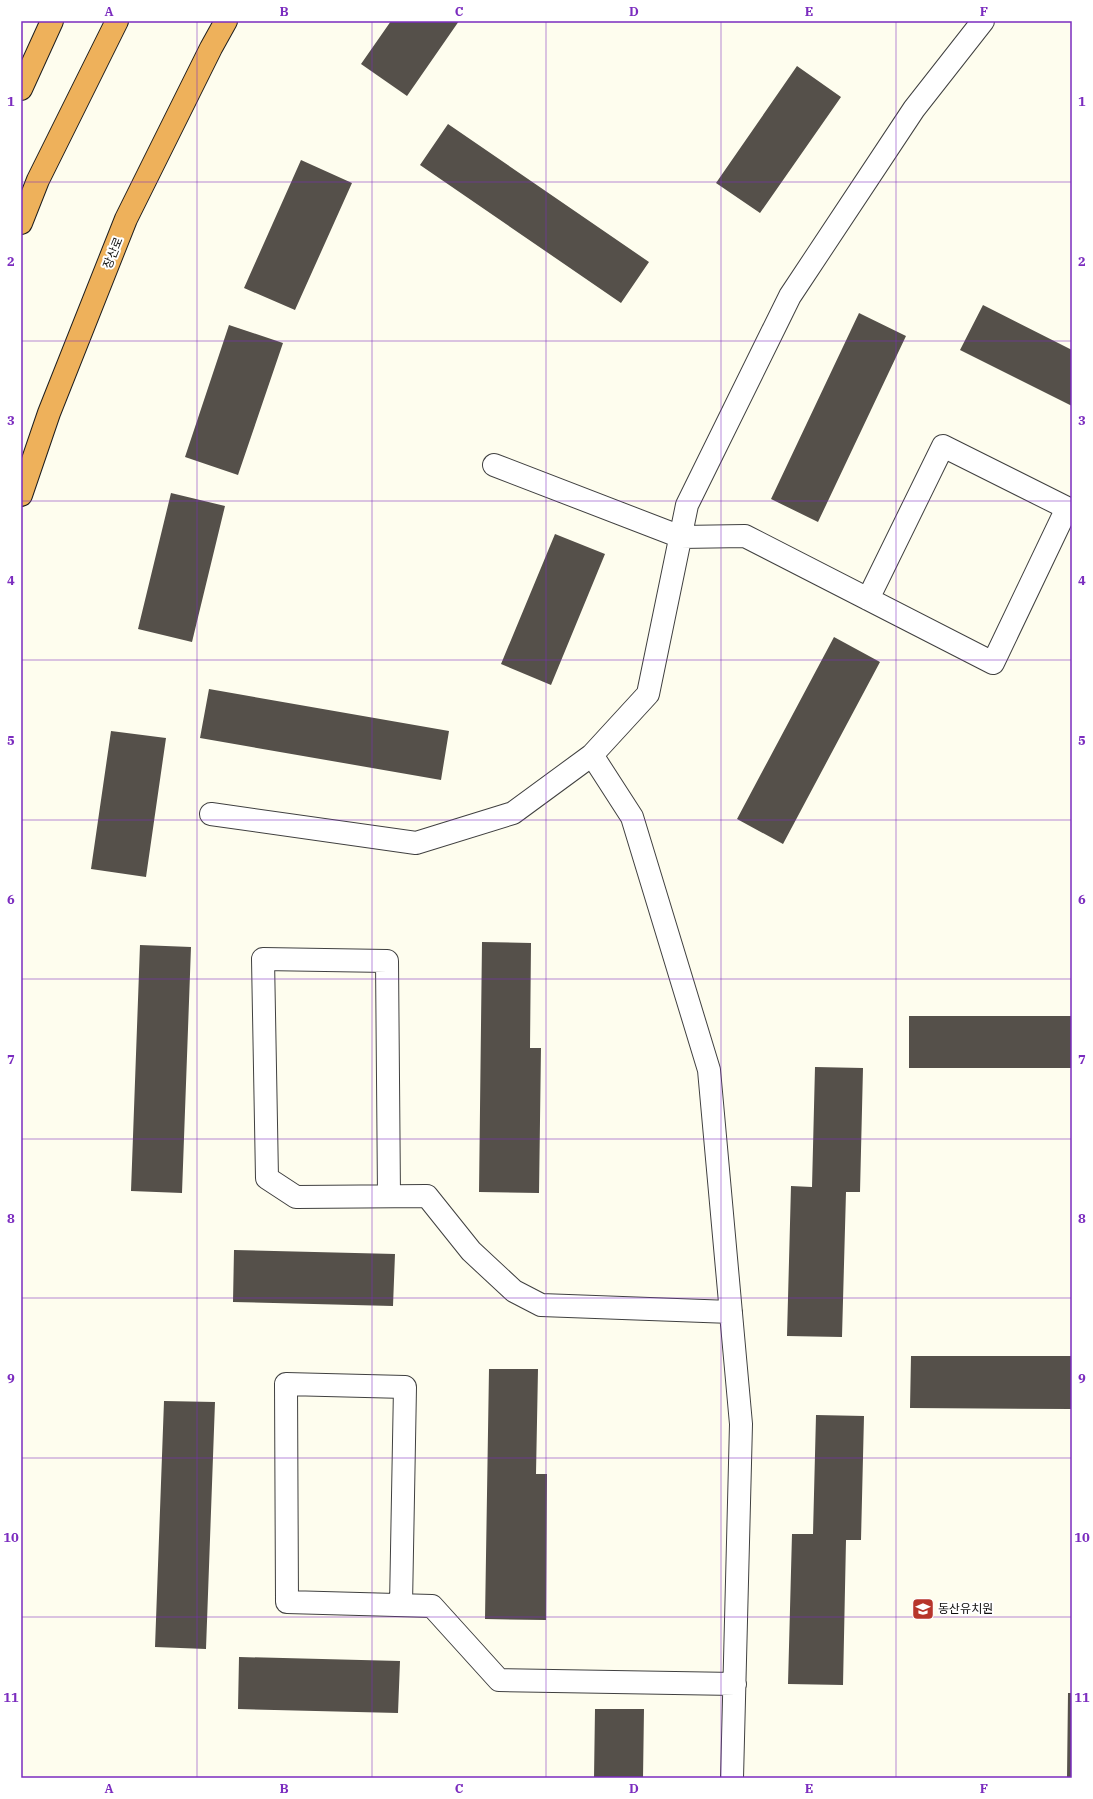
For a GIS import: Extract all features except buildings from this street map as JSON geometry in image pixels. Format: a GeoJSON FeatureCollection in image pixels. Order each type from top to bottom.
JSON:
{"type":"FeatureCollection","features":[{"type":"Feature","properties":{"kind":"highway"},"geometry":{"type":"LineString","coordinates":[[21,89],[52,21]]}},
{"type":"Feature","properties":{"kind":"highway"},"geometry":{"type":"LineString","coordinates":[[21,223],[38,180],[117,21]]}},
{"type":"Feature","properties":{"kind":"highway","name":"장산로"},"geometry":{"type":"LineString","coordinates":[[21,495],[49,413],[126,219],[211,48],[226,21]]}},
{"type":"Feature","properties":{"kind":"lane"},"geometry":{"type":"LineString","coordinates":[[211,814],[416,843],[513,813],[592,755],[648,694],[687,505],[790,296],[914,109],[983,21]]}},
{"type":"Feature","properties":{"kind":"lane"},"geometry":{"type":"LineString","coordinates":[[494,465],[681,538],[746,536],[868,599],[992,663],[1067,508],[943,446],[868,599]]}},
{"type":"Feature","properties":{"kind":"lane"},"geometry":{"type":"LineString","coordinates":[[592,755],[632,817],[709,1070],[741,1424],[732,1778]]}},
{"type":"Feature","properties":{"kind":"lane"},"geometry":{"type":"LineString","coordinates":[[389,1196],[387,961],[262,960],[266,1178],[296,1197],[427,1196],[471,1251],[514,1291],[541,1305],[731,1312]]}},
{"type":"Feature","properties":{"kind":"lane"},"geometry":{"type":"LineString","coordinates":[[401,1605],[406,1387],[286,1384],[287,1602],[432,1606],[500,1680],[735,1684]]}},
{"type":"Feature","properties":{"kind":"place","name":"동산유치원"},"geometry":{"type":"Point","coordinates":[923,1609]}}]}
